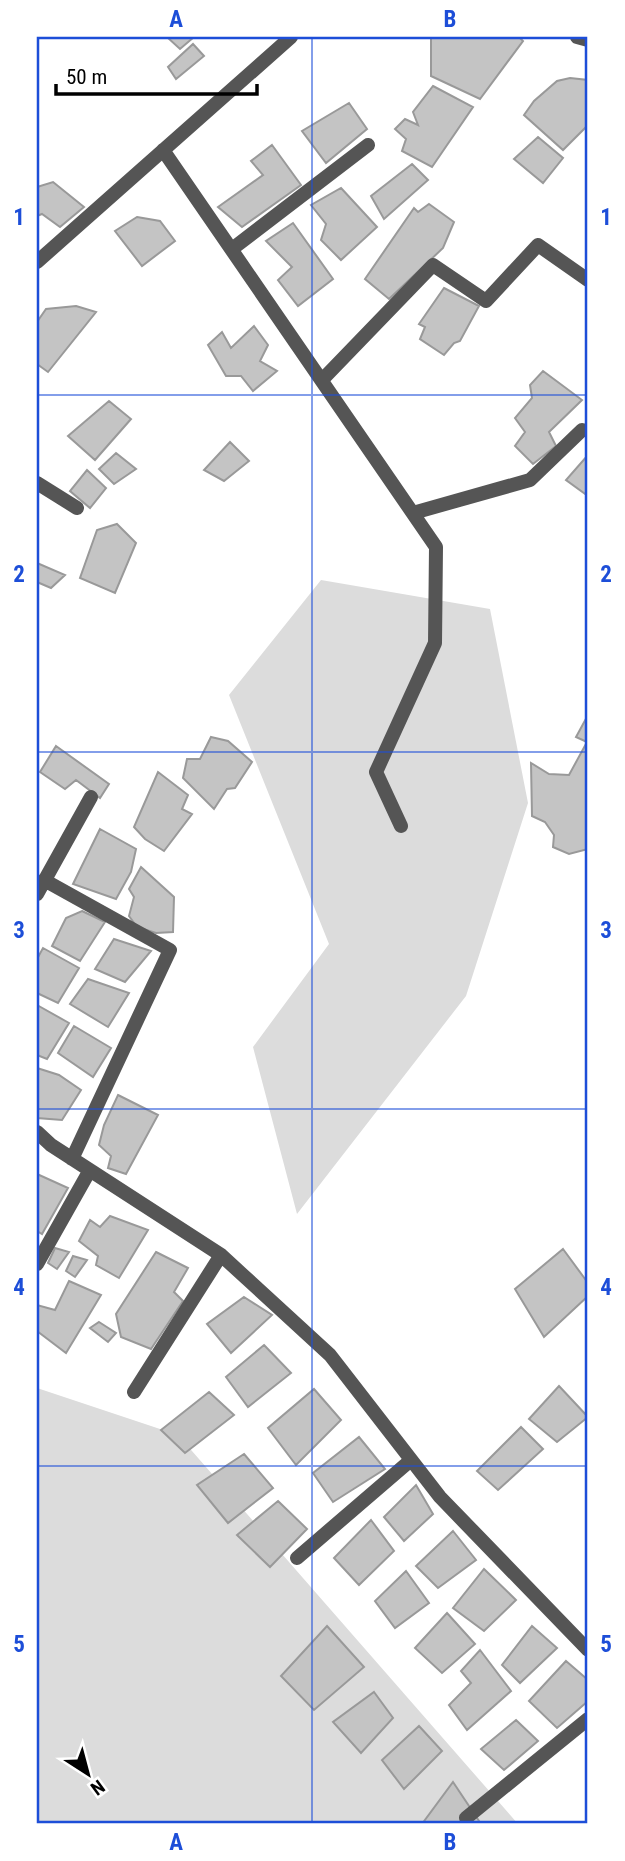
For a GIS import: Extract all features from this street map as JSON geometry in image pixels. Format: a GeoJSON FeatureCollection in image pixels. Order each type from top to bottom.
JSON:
{"type":"FeatureCollection","features":[{"type":"Feature","properties":{"kind":"street"},"geometry":{"type":"LineString","coordinates":[[37,262],[290,37]]}},
{"type":"Feature","properties":{"kind":"street"},"geometry":{"type":"LineString","coordinates":[[577,37],[588,40]]}},
{"type":"Feature","properties":{"kind":"street"},"geometry":{"type":"LineString","coordinates":[[232,249],[368,145]]}},
{"type":"Feature","properties":{"kind":"street"},"geometry":{"type":"LineString","coordinates":[[163,150],[436,547],[435,643],[376,772],[401,826]]}},
{"type":"Feature","properties":{"kind":"street"},"geometry":{"type":"LineString","coordinates":[[321,380],[433,265],[486,301],[538,245],[588,280]]}},
{"type":"Feature","properties":{"kind":"street"},"geometry":{"type":"LineString","coordinates":[[413,513],[530,480],[582,430]]}},
{"type":"Feature","properties":{"kind":"street"},"geometry":{"type":"LineString","coordinates":[[37,483],[77,508]]}},
{"type":"Feature","properties":{"kind":"street"},"geometry":{"type":"LineString","coordinates":[[37,894],[91,797]]}},
{"type":"Feature","properties":{"kind":"street"},"geometry":{"type":"LineString","coordinates":[[44,880],[170,950],[72,1159]]}},
{"type":"Feature","properties":{"kind":"street"},"geometry":{"type":"LineString","coordinates":[[37,1132],[72,1159],[220,1255],[330,1355],[440,1497],[588,1650]]}},
{"type":"Feature","properties":{"kind":"street"},"geometry":{"type":"LineString","coordinates":[[37,1264],[90,1170]]}},
{"type":"Feature","properties":{"kind":"street"},"geometry":{"type":"LineString","coordinates":[[134,1392],[220,1255]]}},
{"type":"Feature","properties":{"kind":"street"},"geometry":{"type":"LineString","coordinates":[[297,1558],[411,1460]]}},
{"type":"Feature","properties":{"kind":"street"},"geometry":{"type":"LineString","coordinates":[[466,1818],[588,1719]]}},
{"type":"Feature","properties":{"kind":"shaded area"},"geometry":{"type":"Polygon","coordinates":[[[321,580],[490,609],[528,803],[466,996],[297,1214],[253,1047],[329,944],[229,695],[321,580]]]}},
{"type":"Feature","properties":{"kind":"shaded area"},"geometry":{"type":"Polygon","coordinates":[[[37,1388],[178,1435],[518,1824],[37,1824],[37,1388]]]}},
{"type":"Feature","properties":{"kind":"building"},"geometry":{"type":"Polygon","coordinates":[[[167,37],[194,37],[180,49],[167,37]]]}},
{"type":"Feature","properties":{"kind":"building"},"geometry":{"type":"Polygon","coordinates":[[[431,37],[519,37],[523,41],[480,99],[431,76],[431,37]]]}},
{"type":"Feature","properties":{"kind":"building"},"geometry":{"type":"Polygon","coordinates":[[[193,44],[204,56],[176,79],[168,67],[193,44]]]}},
{"type":"Feature","properties":{"kind":"building"},"geometry":{"type":"Polygon","coordinates":[[[570,78],[588,80],[588,125],[563,150],[524,115],[534,101],[557,81],[570,78]]]}},
{"type":"Feature","properties":{"kind":"building"},"geometry":{"type":"Polygon","coordinates":[[[433,86],[473,107],[432,167],[402,151],[406,139],[395,129],[405,119],[418,125],[413,112],[433,86]]]}},
{"type":"Feature","properties":{"kind":"building"},"geometry":{"type":"Polygon","coordinates":[[[349,103],[367,129],[326,163],[302,131],[349,103]]]}},
{"type":"Feature","properties":{"kind":"building"},"geometry":{"type":"Polygon","coordinates":[[[538,137],[563,158],[543,183],[514,159],[538,137]]]}},
{"type":"Feature","properties":{"kind":"building"},"geometry":{"type":"Polygon","coordinates":[[[272,145],[301,185],[242,227],[218,207],[263,175],[251,161],[272,145]]]}},
{"type":"Feature","properties":{"kind":"building"},"geometry":{"type":"Polygon","coordinates":[[[412,164],[428,180],[384,219],[371,196],[412,164]]]}},
{"type":"Feature","properties":{"kind":"building"},"geometry":{"type":"Polygon","coordinates":[[[53,182],[84,207],[60,227],[42,214],[37,216],[37,187],[53,182]]]}},
{"type":"Feature","properties":{"kind":"building"},"geometry":{"type":"Polygon","coordinates":[[[341,188],[377,227],[341,260],[321,240],[326,224],[311,205],[341,188]]]}},
{"type":"Feature","properties":{"kind":"building"},"geometry":{"type":"Polygon","coordinates":[[[429,204],[454,222],[443,248],[389,299],[365,279],[414,208],[418,212],[429,204]]]}},
{"type":"Feature","properties":{"kind":"building"},"geometry":{"type":"Polygon","coordinates":[[[137,217],[160,221],[175,241],[142,266],[115,231],[137,217]]]}},
{"type":"Feature","properties":{"kind":"building"},"geometry":{"type":"Polygon","coordinates":[[[293,223],[333,279],[298,306],[278,280],[292,267],[266,241],[293,223]]]}},
{"type":"Feature","properties":{"kind":"building"},"geometry":{"type":"Polygon","coordinates":[[[444,288],[479,306],[460,341],[454,343],[444,355],[420,339],[425,327],[419,324],[444,288]]]}},
{"type":"Feature","properties":{"kind":"building"},"geometry":{"type":"Polygon","coordinates":[[[76,306],[96,312],[48,372],[37,364],[37,322],[46,309],[76,306]]]}},
{"type":"Feature","properties":{"kind":"building"},"geometry":{"type":"Polygon","coordinates":[[[254,326],[268,345],[260,361],[277,371],[253,391],[241,376],[226,376],[208,345],[222,332],[231,348],[254,326]]]}},
{"type":"Feature","properties":{"kind":"building"},"geometry":{"type":"Polygon","coordinates":[[[543,371],[582,400],[549,432],[556,446],[533,464],[515,446],[525,432],[515,418],[532,398],[530,385],[543,371]]]}},
{"type":"Feature","properties":{"kind":"building"},"geometry":{"type":"Polygon","coordinates":[[[109,401],[131,419],[95,460],[68,436],[109,401]]]}},
{"type":"Feature","properties":{"kind":"building"},"geometry":{"type":"Polygon","coordinates":[[[230,442],[249,461],[224,481],[204,470],[230,442]]]}},
{"type":"Feature","properties":{"kind":"building"},"geometry":{"type":"Polygon","coordinates":[[[116,453],[136,469],[114,484],[99,469],[116,453]]]}},
{"type":"Feature","properties":{"kind":"building"},"geometry":{"type":"Polygon","coordinates":[[[588,455],[588,496],[566,480],[588,455]]]}},
{"type":"Feature","properties":{"kind":"building"},"geometry":{"type":"Polygon","coordinates":[[[87,470],[106,488],[90,508],[70,491],[87,470]]]}},
{"type":"Feature","properties":{"kind":"building"},"geometry":{"type":"Polygon","coordinates":[[[117,524],[136,543],[115,593],[80,578],[97,530],[117,524]]]}},
{"type":"Feature","properties":{"kind":"building"},"geometry":{"type":"Polygon","coordinates":[[[37,563],[65,575],[51,588],[37,582],[37,563]]]}},
{"type":"Feature","properties":{"kind":"building"},"geometry":{"type":"Polygon","coordinates":[[[588,715],[588,849],[569,854],[553,847],[554,835],[545,822],[532,816],[531,763],[549,774],[569,775],[587,742],[576,737],[588,715]]]}},
{"type":"Feature","properties":{"kind":"building"},"geometry":{"type":"Polygon","coordinates":[[[211,737],[228,741],[252,762],[235,788],[227,789],[214,809],[183,778],[187,759],[200,759],[211,737]]]}},
{"type":"Feature","properties":{"kind":"building"},"geometry":{"type":"Polygon","coordinates":[[[56,746],[109,784],[100,798],[76,780],[65,789],[40,772],[56,746]]]}},
{"type":"Feature","properties":{"kind":"building"},"geometry":{"type":"Polygon","coordinates":[[[158,772],[188,795],[182,809],[192,814],[164,851],[145,839],[134,827],[158,772]]]}},
{"type":"Feature","properties":{"kind":"building"},"geometry":{"type":"Polygon","coordinates":[[[100,829],[136,849],[131,872],[116,899],[73,884],[100,829]]]}},
{"type":"Feature","properties":{"kind":"building"},"geometry":{"type":"Polygon","coordinates":[[[141,867],[174,897],[173,932],[156,933],[137,927],[129,916],[134,897],[129,889],[141,867]]]}},
{"type":"Feature","properties":{"kind":"building"},"geometry":{"type":"Polygon","coordinates":[[[82,911],[105,922],[80,961],[52,946],[66,918],[82,911]]]}},
{"type":"Feature","properties":{"kind":"building"},"geometry":{"type":"Polygon","coordinates":[[[114,939],[151,951],[125,982],[95,969],[114,939]]]}},
{"type":"Feature","properties":{"kind":"building"},"geometry":{"type":"Polygon","coordinates":[[[43,948],[79,968],[58,1003],[37,993],[37,959],[43,948]]]}},
{"type":"Feature","properties":{"kind":"building"},"geometry":{"type":"Polygon","coordinates":[[[88,979],[129,993],[108,1027],[70,1004],[88,979]]]}},
{"type":"Feature","properties":{"kind":"building"},"geometry":{"type":"Polygon","coordinates":[[[37,1005],[69,1023],[47,1059],[37,1055],[37,1005]]]}},
{"type":"Feature","properties":{"kind":"building"},"geometry":{"type":"Polygon","coordinates":[[[74,1026],[111,1048],[93,1077],[58,1053],[74,1026]]]}},
{"type":"Feature","properties":{"kind":"building"},"geometry":{"type":"Polygon","coordinates":[[[37,1068],[59,1075],[81,1090],[62,1120],[37,1118],[37,1068]]]}},
{"type":"Feature","properties":{"kind":"building"},"geometry":{"type":"Polygon","coordinates":[[[118,1095],[158,1115],[126,1174],[108,1168],[111,1156],[99,1145],[104,1125],[118,1095]]]}},
{"type":"Feature","properties":{"kind":"building"},"geometry":{"type":"Polygon","coordinates":[[[37,1174],[68,1188],[42,1234],[37,1231],[37,1174]]]}},
{"type":"Feature","properties":{"kind":"building"},"geometry":{"type":"Polygon","coordinates":[[[110,1216],[148,1230],[119,1278],[96,1265],[98,1256],[79,1241],[90,1220],[100,1227],[110,1216]]]}},
{"type":"Feature","properties":{"kind":"building"},"geometry":{"type":"Polygon","coordinates":[[[55,1248],[69,1252],[57,1269],[48,1263],[55,1248]]]}},
{"type":"Feature","properties":{"kind":"building"},"geometry":{"type":"Polygon","coordinates":[[[563,1249],[588,1283],[588,1296],[544,1337],[515,1289],[563,1249]]]}},
{"type":"Feature","properties":{"kind":"building"},"geometry":{"type":"Polygon","coordinates":[[[156,1252],[188,1268],[174,1292],[183,1301],[151,1349],[121,1337],[116,1314],[156,1252]]]}},
{"type":"Feature","properties":{"kind":"building"},"geometry":{"type":"Polygon","coordinates":[[[73,1256],[87,1260],[75,1277],[66,1271],[73,1256]]]}},
{"type":"Feature","properties":{"kind":"building"},"geometry":{"type":"Polygon","coordinates":[[[69,1281],[101,1295],[66,1353],[37,1331],[37,1305],[55,1310],[69,1281]]]}},
{"type":"Feature","properties":{"kind":"building"},"geometry":{"type":"Polygon","coordinates":[[[244,1297],[272,1315],[231,1353],[207,1324],[244,1297]]]}},
{"type":"Feature","properties":{"kind":"building"},"geometry":{"type":"Polygon","coordinates":[[[99,1322],[116,1333],[108,1342],[90,1328],[99,1322]]]}},
{"type":"Feature","properties":{"kind":"building"},"geometry":{"type":"Polygon","coordinates":[[[264,1345],[291,1373],[248,1407],[226,1377],[264,1345]]]}},
{"type":"Feature","properties":{"kind":"building"},"geometry":{"type":"Polygon","coordinates":[[[559,1386],[588,1417],[557,1442],[529,1419],[559,1386]]]}},
{"type":"Feature","properties":{"kind":"building"},"geometry":{"type":"Polygon","coordinates":[[[314,1389],[341,1420],[296,1465],[268,1428],[314,1389]]]}},
{"type":"Feature","properties":{"kind":"building"},"geometry":{"type":"Polygon","coordinates":[[[209,1392],[234,1415],[185,1453],[161,1430],[209,1392]]]}},
{"type":"Feature","properties":{"kind":"building"},"geometry":{"type":"Polygon","coordinates":[[[521,1427],[543,1449],[498,1490],[477,1471],[521,1427]]]}},
{"type":"Feature","properties":{"kind":"building"},"geometry":{"type":"Polygon","coordinates":[[[359,1437],[385,1469],[333,1502],[313,1473],[359,1437]]]}},
{"type":"Feature","properties":{"kind":"building"},"geometry":{"type":"Polygon","coordinates":[[[244,1454],[273,1488],[228,1523],[197,1485],[244,1454]]]}},
{"type":"Feature","properties":{"kind":"building"},"geometry":{"type":"Polygon","coordinates":[[[416,1485],[433,1514],[404,1541],[384,1517],[416,1485]]]}},
{"type":"Feature","properties":{"kind":"building"},"geometry":{"type":"Polygon","coordinates":[[[278,1501],[307,1529],[270,1567],[237,1535],[278,1501]]]}},
{"type":"Feature","properties":{"kind":"building"},"geometry":{"type":"Polygon","coordinates":[[[371,1520],[394,1551],[359,1585],[334,1558],[371,1520]]]}},
{"type":"Feature","properties":{"kind":"building"},"geometry":{"type":"Polygon","coordinates":[[[453,1531],[476,1560],[438,1588],[416,1566],[453,1531]]]}},
{"type":"Feature","properties":{"kind":"building"},"geometry":{"type":"Polygon","coordinates":[[[484,1569],[516,1600],[484,1631],[453,1608],[484,1569]]]}},
{"type":"Feature","properties":{"kind":"building"},"geometry":{"type":"Polygon","coordinates":[[[406,1571],[429,1603],[395,1628],[375,1601],[406,1571]]]}},
{"type":"Feature","properties":{"kind":"building"},"geometry":{"type":"Polygon","coordinates":[[[447,1613],[475,1644],[442,1673],[415,1648],[447,1613]]]}},
{"type":"Feature","properties":{"kind":"building"},"geometry":{"type":"Polygon","coordinates":[[[327,1626],[364,1667],[314,1710],[281,1676],[327,1626]]]}},
{"type":"Feature","properties":{"kind":"building"},"geometry":{"type":"Polygon","coordinates":[[[532,1626],[557,1648],[520,1683],[502,1665],[532,1626]]]}},
{"type":"Feature","properties":{"kind":"building"},"geometry":{"type":"Polygon","coordinates":[[[480,1650],[511,1691],[467,1730],[449,1705],[471,1683],[461,1671],[480,1650]]]}},
{"type":"Feature","properties":{"kind":"building"},"geometry":{"type":"Polygon","coordinates":[[[566,1661],[588,1680],[588,1701],[557,1728],[529,1701],[566,1661]]]}},
{"type":"Feature","properties":{"kind":"building"},"geometry":{"type":"Polygon","coordinates":[[[374,1692],[393,1718],[361,1753],[333,1722],[374,1692]]]}},
{"type":"Feature","properties":{"kind":"building"},"geometry":{"type":"Polygon","coordinates":[[[516,1720],[538,1741],[504,1770],[481,1749],[516,1720]]]}},
{"type":"Feature","properties":{"kind":"building"},"geometry":{"type":"Polygon","coordinates":[[[419,1726],[442,1751],[404,1789],[382,1760],[419,1726]]]}},
{"type":"Feature","properties":{"kind":"building"},"geometry":{"type":"Polygon","coordinates":[[[453,1782],[481,1824],[422,1824],[453,1782]]]}}]}
